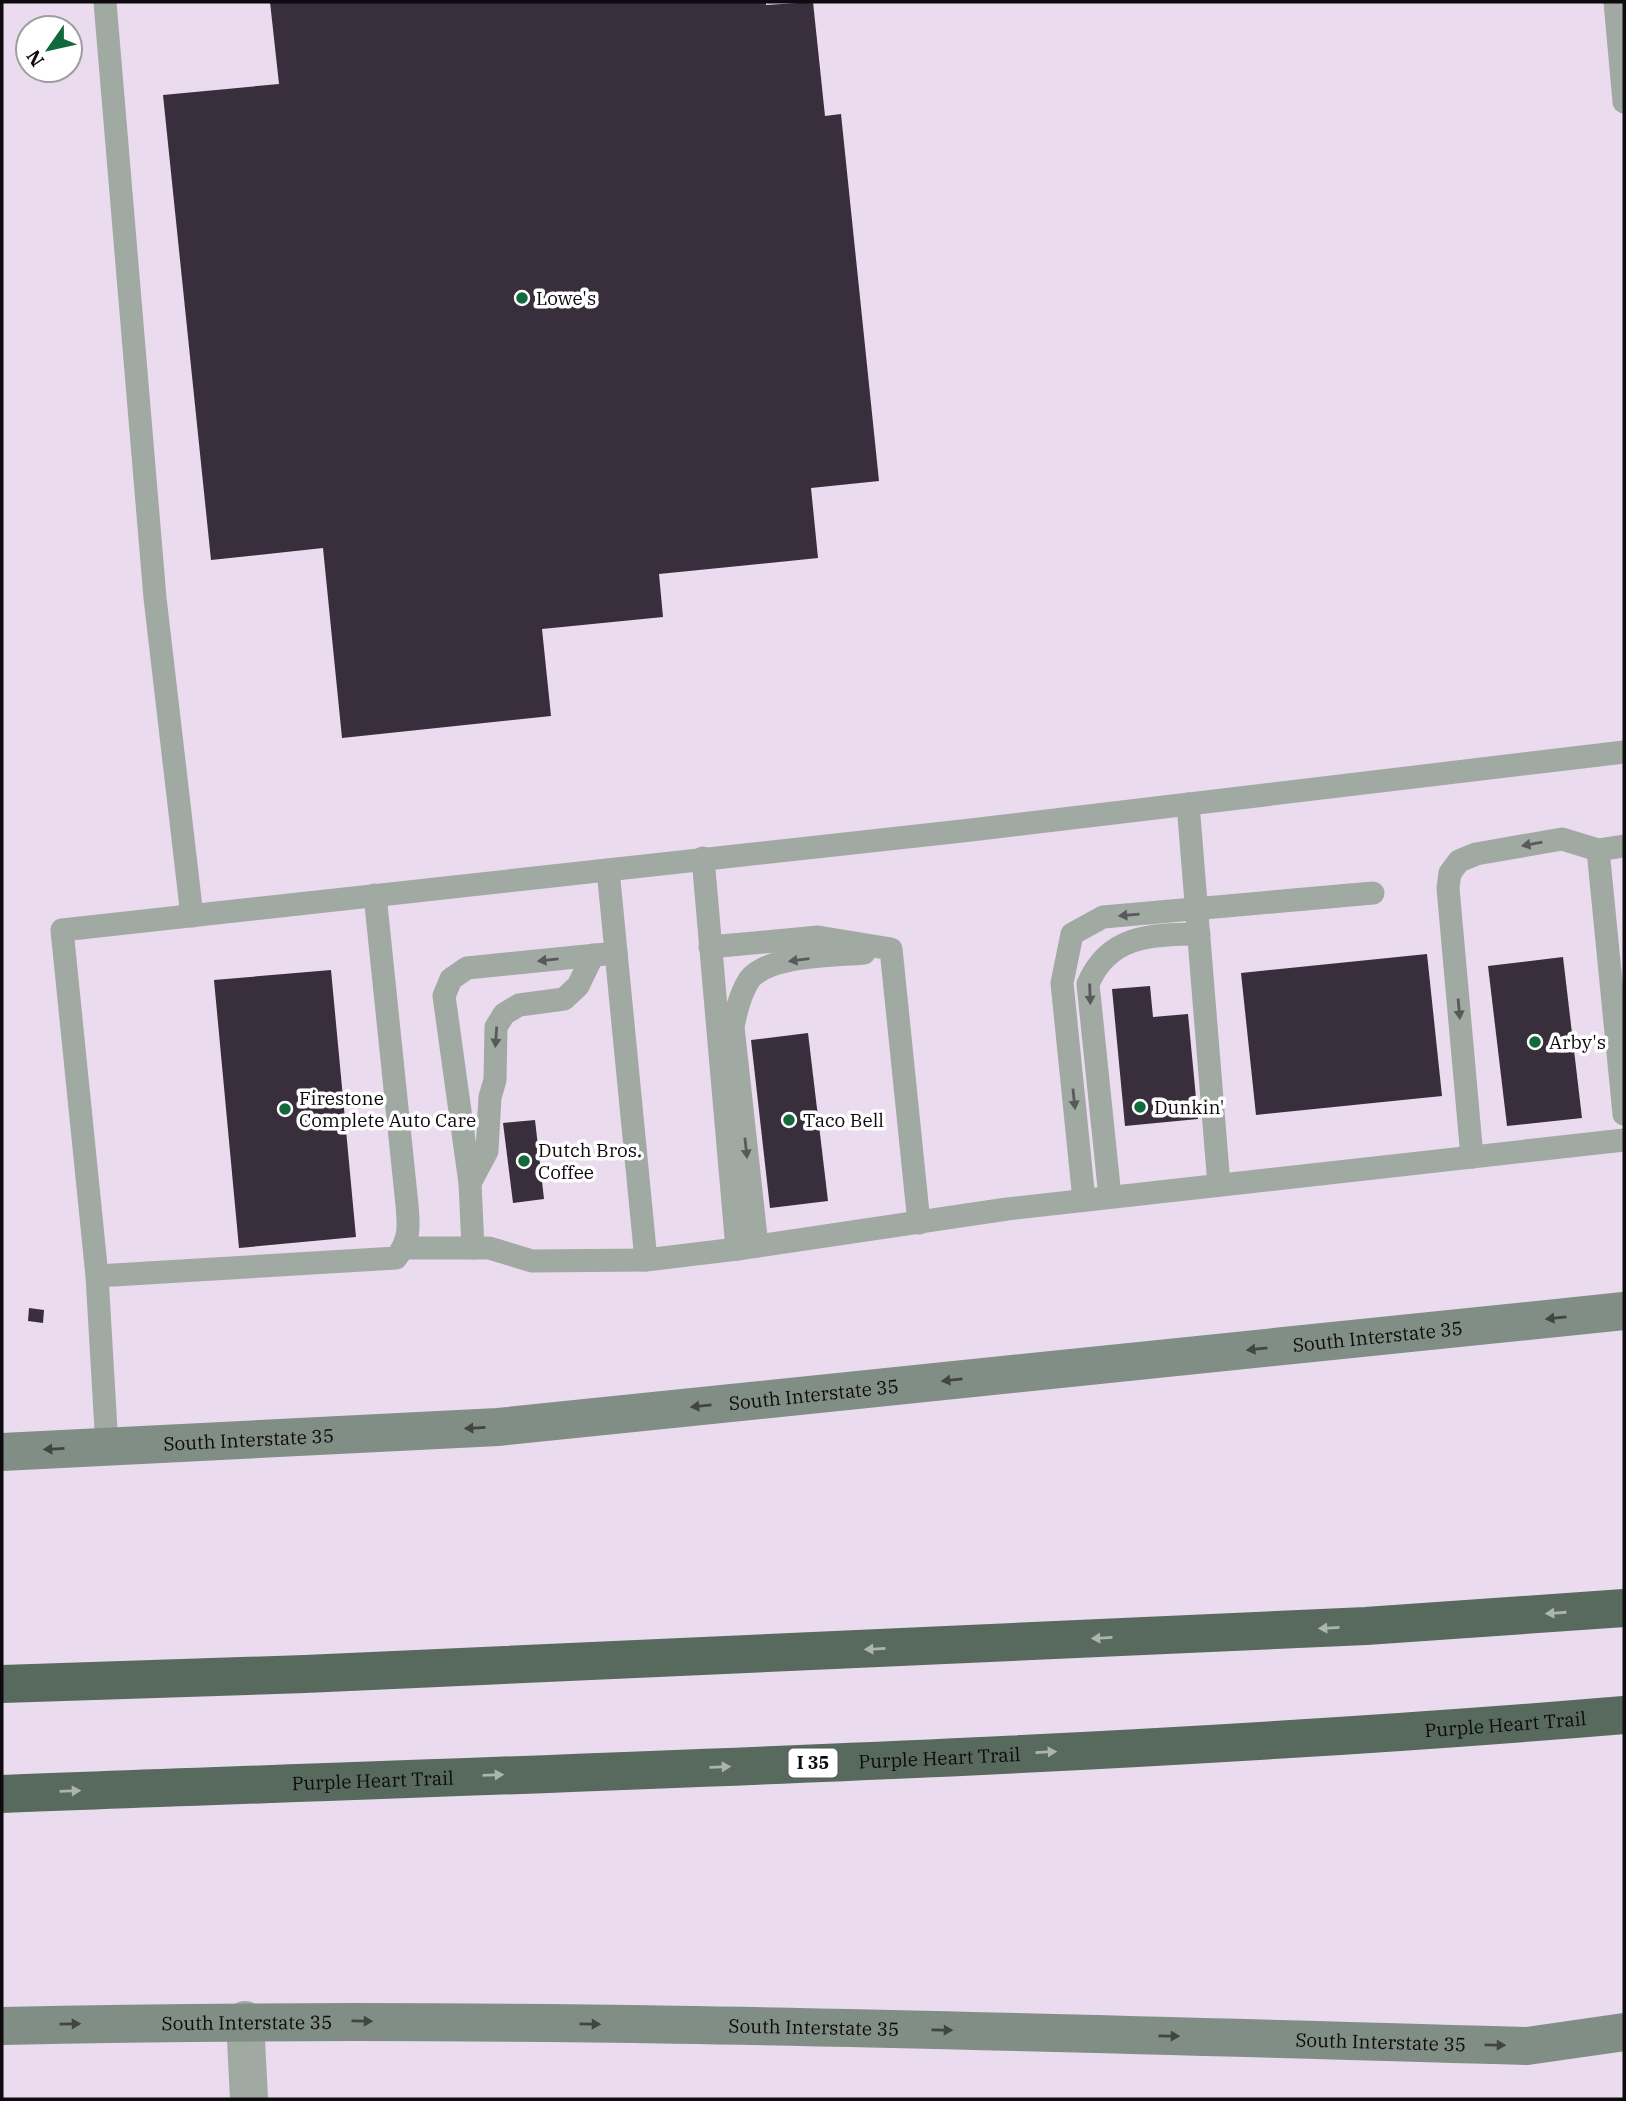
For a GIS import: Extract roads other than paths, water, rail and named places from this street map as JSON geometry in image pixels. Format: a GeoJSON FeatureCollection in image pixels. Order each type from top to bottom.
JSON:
{"type":"FeatureCollection","features":[{"type":"Feature","properties":{"kind":"highway"},"geometry":{"type":"LineString","coordinates":[[2,1685],[319,1674],[1352,1627],[1624,1608]]}},
{"type":"Feature","properties":{"kind":"highway","name":"Purple Heart Trail"},"geometry":{"type":"LineString","coordinates":[[2,1794],[897,1760],[1453,1729],[1624,1715]]}},
{"type":"Feature","properties":{"kind":"main road","name":"South Interstate 35"},"geometry":{"type":"LineString","coordinates":[[2,1452],[498,1427],[1624,1311]]}},
{"type":"Feature","properties":{"kind":"main road","name":"South Interstate 35"},"geometry":{"type":"LineString","coordinates":[[2,2026],[245,2020],[776,2026],[1527,2046],[1624,2032]]}},
{"type":"Feature","properties":{"kind":"street"},"geometry":{"type":"LineString","coordinates":[[245,2020],[249,2099]]}},
{"type":"Feature","properties":{"kind":"lane"},"geometry":{"type":"LineString","coordinates":[[105,2],[155,598],[192,916]]}},
{"type":"Feature","properties":{"kind":"lane"},"geometry":{"type":"LineString","coordinates":[[1615,2],[1624,102]]}},
{"type":"Feature","properties":{"kind":"lane"},"geometry":{"type":"LineString","coordinates":[[107,1447],[97,1276],[62,930],[1188,804],[1624,752]]}},
{"type":"Feature","properties":{"kind":"lane"},"geometry":{"type":"LineString","coordinates":[[1188,804],[1219,1185]]}},
{"type":"Feature","properties":{"kind":"lane"},"geometry":{"type":"LineString","coordinates":[[1472,1157],[1448,888],[1450,873],[1459,861],[1476,854],[1562,839],[1598,850],[1624,846]]}},
{"type":"Feature","properties":{"kind":"lane"},"geometry":{"type":"LineString","coordinates":[[1598,850],[1624,1114]]}},
{"type":"Feature","properties":{"kind":"lane"},"geometry":{"type":"LineString","coordinates":[[703,858],[710,947],[747,1248]]}},
{"type":"Feature","properties":{"kind":"lane"},"geometry":{"type":"LineString","coordinates":[[608,870],[605,954],[646,1260]]}},
{"type":"Feature","properties":{"kind":"lane"},"geometry":{"type":"LineString","coordinates":[[1084,1200],[1062,983],[1072,934],[1103,917],[1373,892]]}},
{"type":"Feature","properties":{"kind":"lane"},"geometry":{"type":"LineString","coordinates":[[97,1276],[396,1258],[404,1248],[409,1233],[407,1205],[375,895]]}},
{"type":"Feature","properties":{"kind":"lane"},"geometry":{"type":"LineString","coordinates":[[1110,1197],[1088,984],[1094,970],[1110,951],[1129,941],[1166,934],[1199,934]]}},
{"type":"Feature","properties":{"kind":"lane"},"geometry":{"type":"LineString","coordinates":[[710,947],[818,937],[891,950]]}},
{"type":"Feature","properties":{"kind":"lane"},"geometry":{"type":"LineString","coordinates":[[891,950],[919,1223]]}},
{"type":"Feature","properties":{"kind":"lane"},"geometry":{"type":"LineString","coordinates":[[747,1248],[733,1027],[737,1006],[750,979],[772,963],[891,950]]}},
{"type":"Feature","properties":{"kind":"lane"},"geometry":{"type":"LineString","coordinates":[[473,1248],[470,1184],[443,996],[451,979],[467,968],[605,954]]}},
{"type":"Feature","properties":{"kind":"lane"},"geometry":{"type":"LineString","coordinates":[[470,1184],[487,1151],[490,1097],[495,1080],[496,1027],[504,1014],[519,1005],[564,999],[605,954]]}},
{"type":"Feature","properties":{"kind":"lane"},"geometry":{"type":"LineString","coordinates":[[404,1248],[489,1248],[532,1261],[646,1260],[1084,1200],[1624,1140]]}},
{"type":"Feature","properties":{"kind":"place","name":"Lowe's"},"geometry":{"type":"Point","coordinates":[522,298]}},
{"type":"Feature","properties":{"kind":"place","name":"Arby's"},"geometry":{"type":"Point","coordinates":[1535,1042]}},
{"type":"Feature","properties":{"kind":"place","name":"Dunkin'"},"geometry":{"type":"Point","coordinates":[1140,1107]}},
{"type":"Feature","properties":{"kind":"place","name":"Firestone Complete Auto Care"},"geometry":{"type":"Point","coordinates":[285,1109]}},
{"type":"Feature","properties":{"kind":"place","name":"Taco Bell"},"geometry":{"type":"Point","coordinates":[789,1120]}},
{"type":"Feature","properties":{"kind":"place","name":"Dutch Bros. Coffee"},"geometry":{"type":"Point","coordinates":[524,1161]}}]}
